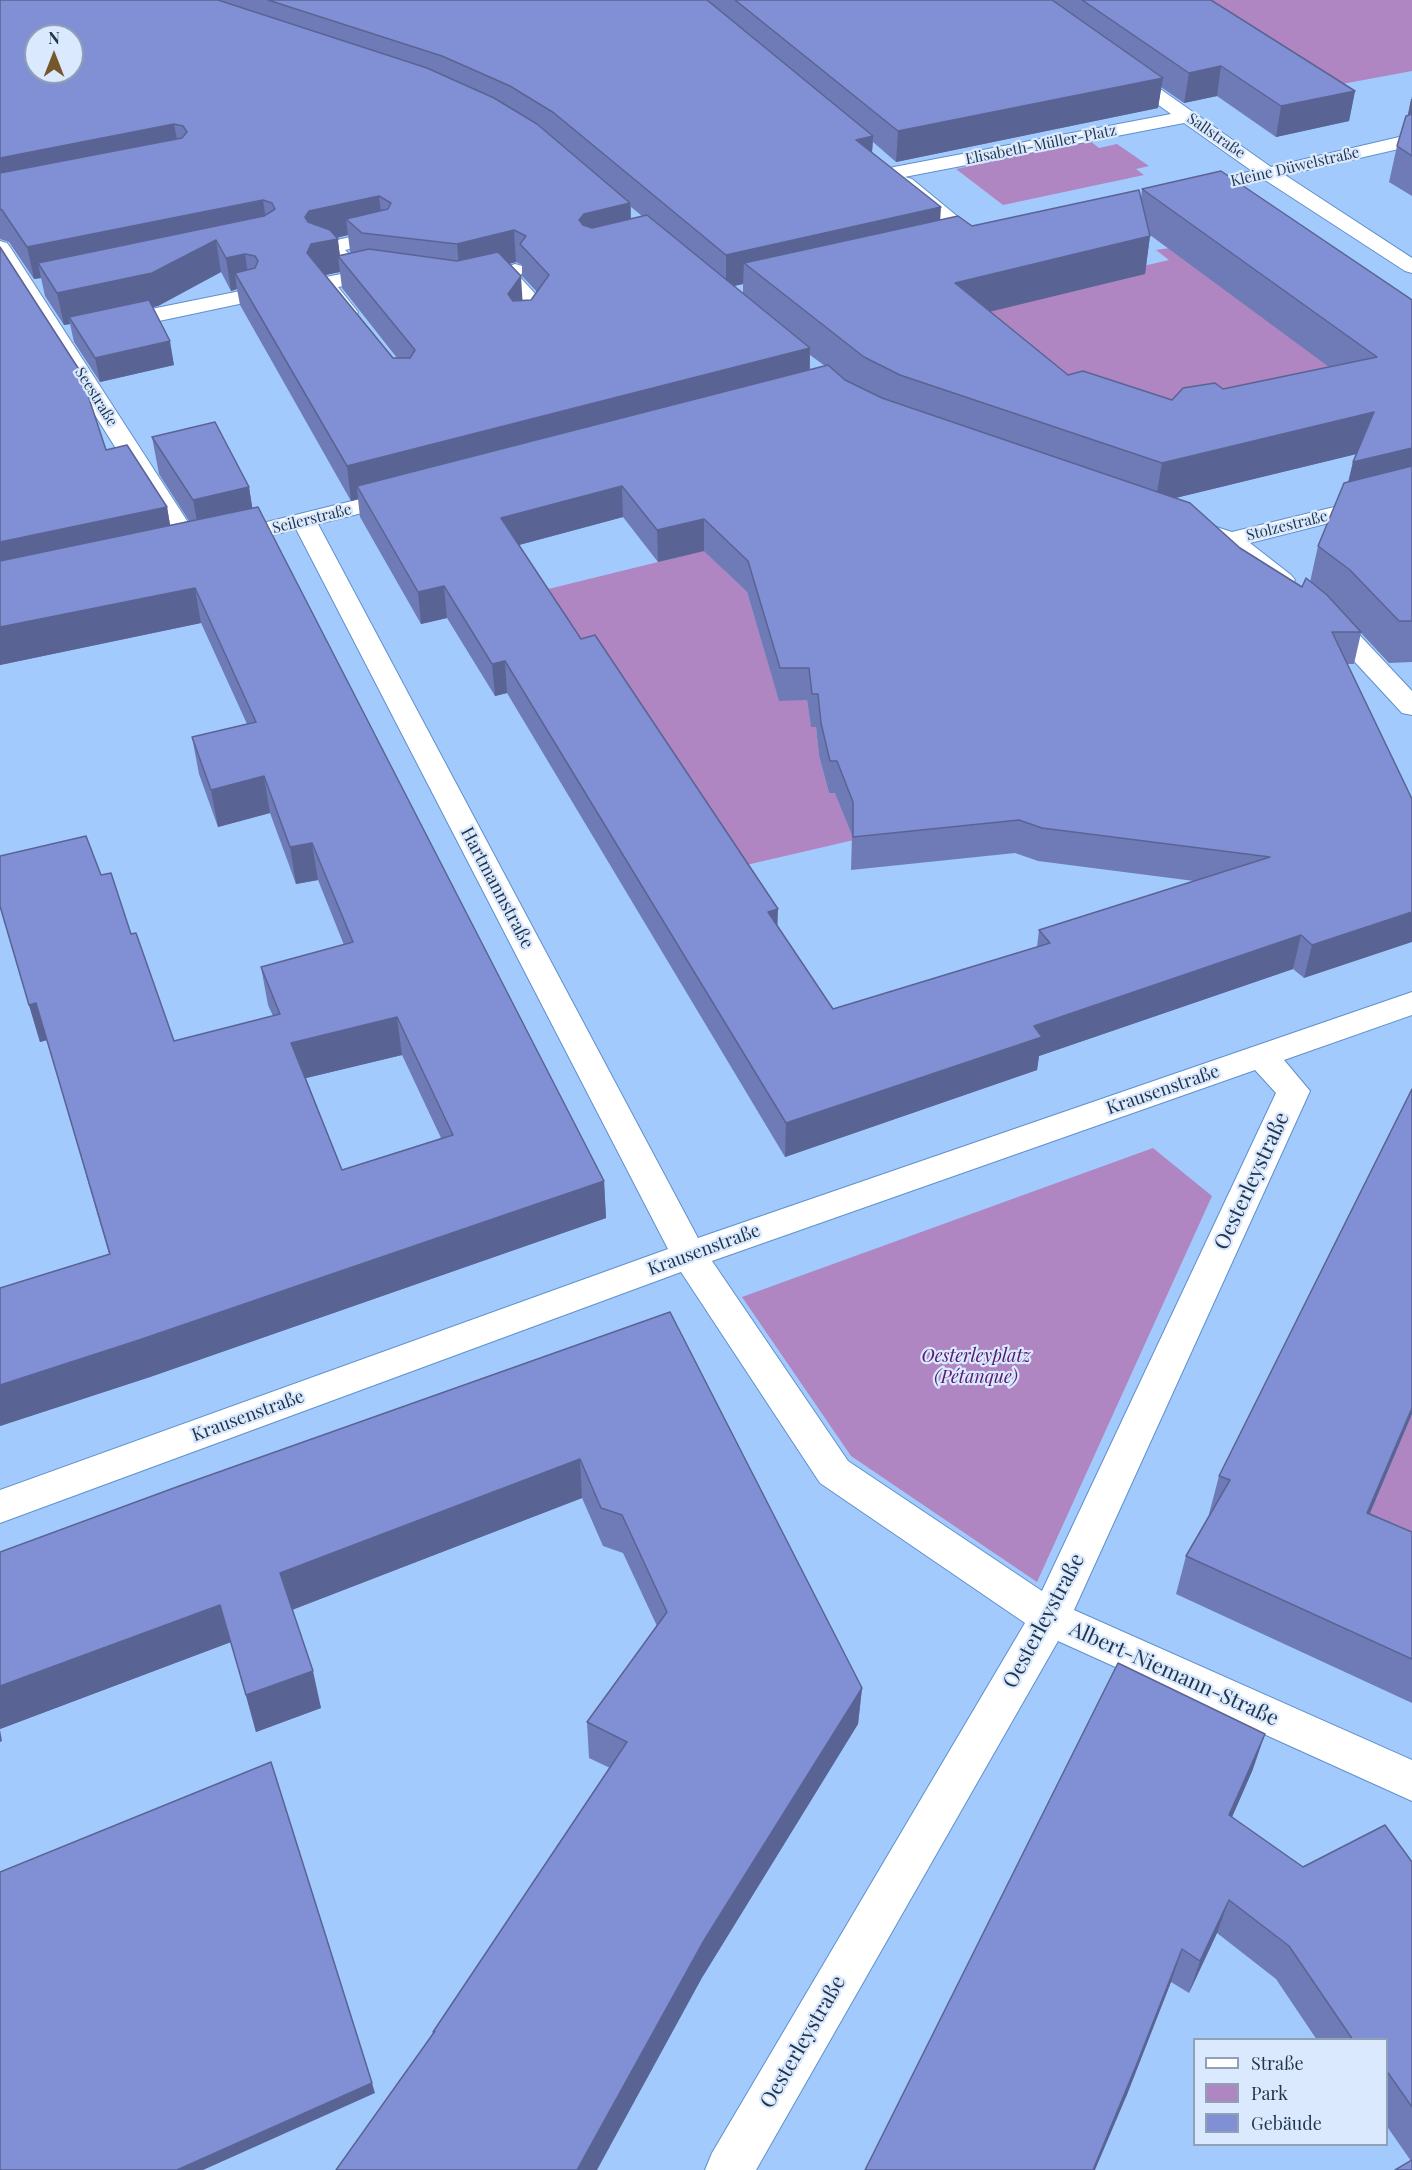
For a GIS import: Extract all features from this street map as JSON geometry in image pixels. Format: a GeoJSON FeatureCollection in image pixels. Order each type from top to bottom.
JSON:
{"type":"FeatureCollection","features":[{"type":"Feature","properties":{"kind":"street","name":"Sallstraße"},"geometry":{"type":"LineString","coordinates":[[1110,62],[1269,174],[1412,267]]}},
{"type":"Feature","properties":{"kind":"street","name":"Elisabeth-Müller-Platz"},"geometry":{"type":"LineString","coordinates":[[894,173],[1188,116]]}},
{"type":"Feature","properties":{"kind":"street","name":"Kleine Düwelstraße"},"geometry":{"type":"LineString","coordinates":[[1168,196],[1412,140]]}},
{"type":"Feature","properties":{"kind":"street"},"geometry":{"type":"LineString","coordinates":[[876,158],[973,239]]}},
{"type":"Feature","properties":{"kind":"street"},"geometry":{"type":"LineString","coordinates":[[950,244],[996,234]]}},
{"type":"Feature","properties":{"kind":"street"},"geometry":{"type":"LineString","coordinates":[[360,276],[342,256],[314,242],[382,236]]}},
{"type":"Feature","properties":{"kind":"street","name":"Seestraße"},"geometry":{"type":"LineString","coordinates":[[0,248],[28,277],[58,336],[181,550]]}},
{"type":"Feature","properties":{"kind":"street"},"geometry":{"type":"LineString","coordinates":[[483,280],[510,272],[537,308],[523,327]]}},
{"type":"Feature","properties":{"kind":"street"},"geometry":{"type":"LineString","coordinates":[[361,329],[324,284],[360,276],[383,275]]}},
{"type":"Feature","properties":{"kind":"street"},"geometry":{"type":"LineString","coordinates":[[28,277],[51,285]]}},
{"type":"Feature","properties":{"kind":"street"},"geometry":{"type":"LineString","coordinates":[[58,336],[250,295]]}},
{"type":"Feature","properties":{"kind":"street","name":"Seilerstraße"},"geometry":{"type":"LineString","coordinates":[[181,550],[419,492]]}},
{"type":"Feature","properties":{"kind":"street","name":"Stolzestraße"},"geometry":{"type":"LineString","coordinates":[[1231,540],[1412,495]]}},
{"type":"Feature","properties":{"kind":"street"},"geometry":{"type":"LineString","coordinates":[[1165,517],[1231,540],[1330,619],[1412,707]]}},
{"type":"Feature","properties":{"kind":"street","name":"Hartmannstraße"},"geometry":{"type":"LineString","coordinates":[[304,521],[689,1255]]}},
{"type":"Feature","properties":{"kind":"street","name":"Krausenstraße"},"geometry":{"type":"LineString","coordinates":[[0,1507],[689,1255],[1412,1004]]}},
{"type":"Feature","properties":{"kind":"street","name":"Oesterleystraße"},"geometry":{"type":"LineString","coordinates":[[729,2170],[1050,1618],[1293,1091],[1261,1056]]}},
{"type":"Feature","properties":{"kind":"street","name":"Albert-Niemann-Straße"},"geometry":{"type":"LineString","coordinates":[[689,1255],[834,1472],[1050,1618],[1412,1781]]}},
{"type":"Feature","properties":{"kind":"green space"},"geometry":{"type":"Polygon","coordinates":[[[1161,0],[1412,0],[1412,71],[1299,92],[1161,0]]]}},
{"type":"Feature","properties":{"kind":"green space"},"geometry":{"type":"Polygon","coordinates":[[[1090,141],[1099,148],[1117,144],[1149,166],[1136,169],[1144,175],[1003,205],[956,169],[1090,141]]]}},
{"type":"Feature","properties":{"kind":"green space"},"geometry":{"type":"Polygon","coordinates":[[[1184,246],[1362,386],[1231,430],[902,321],[1035,300],[1132,277],[1126,270],[1169,260],[1156,250],[1184,246]]]}},
{"type":"Feature","properties":{"kind":"green space"},"geometry":{"type":"Polygon","coordinates":[[[723,546],[725,571],[747,592],[779,700],[807,700],[811,726],[816,727],[819,756],[829,793],[872,794],[854,840],[729,869],[532,593],[723,546]]]}},
{"type":"Feature","properties":{"kind":"green space","name":"Oesterleyplatz (Pétanque)"},"geometry":{"type":"Polygon","coordinates":[[[1153,1148],[1212,1196],[1037,1582],[851,1456],[742,1297],[1153,1148]]]}},
{"type":"Feature","properties":{"kind":"green space"},"geometry":{"type":"Polygon","coordinates":[[[1412,1414],[1412,1577],[1354,1551],[1412,1414]]]}},
{"type":"Feature","properties":{"kind":"building"},"geometry":{"type":"Polygon","coordinates":[[[0,0],[218,0],[427,68],[494,98],[537,124],[630,203],[584,214],[579,220],[583,225],[592,228],[647,215],[810,348],[347,466],[235,273],[255,268],[258,261],[255,256],[245,254],[226,258],[216,240],[152,273],[57,293],[38,263],[264,216],[275,209],[272,203],[263,200],[27,247],[0,209],[0,173],[182,138],[187,132],[183,126],[174,124],[0,158],[0,0]],[[379,196],[309,211],[305,217],[308,222],[330,230],[338,239],[311,244],[307,253],[393,358],[410,358],[415,350],[338,256],[369,249],[457,261],[498,252],[521,276],[508,294],[513,301],[531,300],[549,275],[520,244],[526,236],[514,230],[457,244],[362,233],[346,219],[388,209],[391,203],[379,196]]]}},
{"type":"Feature","properties":{"kind":"building"},"geometry":{"type":"Polygon","coordinates":[[[268,0],[707,0],[873,136],[856,140],[941,207],[726,255],[554,113],[510,86],[442,56],[268,0]]]}},
{"type":"Feature","properties":{"kind":"building"},"geometry":{"type":"Polygon","coordinates":[[[735,0],[1052,0],[1163,78],[898,131],[735,0]]]}},
{"type":"Feature","properties":{"kind":"building"},"geometry":{"type":"Polygon","coordinates":[[[1082,0],[1211,0],[1355,91],[1281,106],[1221,66],[1189,73],[1082,0]]]}},
{"type":"Feature","properties":{"kind":"building"},"geometry":{"type":"Polygon","coordinates":[[[1412,114],[1412,156],[1397,146],[1406,116],[1412,114]]]}},
{"type":"Feature","properties":{"kind":"building"},"geometry":{"type":"Polygon","coordinates":[[[1221,171],[1412,300],[1412,448],[1353,462],[1374,412],[1162,463],[900,375],[864,357],[744,263],[958,216],[972,226],[1139,190],[1150,236],[955,283],[1068,375],[1083,371],[1172,400],[1183,388],[1215,383],[1223,389],[1377,357],[1142,189],[1221,171]]]}},
{"type":"Feature","properties":{"kind":"building"},"geometry":{"type":"Polygon","coordinates":[[[0,247],[80,371],[106,450],[127,445],[167,507],[0,542],[0,247]]]}},
{"type":"Feature","properties":{"kind":"building"},"geometry":{"type":"Polygon","coordinates":[[[149,300],[170,341],[95,358],[69,317],[149,300]]]}},
{"type":"Feature","properties":{"kind":"building"},"geometry":{"type":"Polygon","coordinates":[[[828,365],[845,380],[882,398],[1190,503],[1240,548],[1302,587],[1306,578],[1327,595],[1361,632],[1332,632],[1412,799],[1412,912],[1312,945],[1301,935],[1034,1026],[1042,1037],[786,1123],[505,661],[492,664],[444,586],[418,592],[357,486],[828,365]],[[622,486],[501,518],[581,639],[595,635],[778,909],[768,912],[833,1009],[1050,943],[1039,930],[1270,857],[1042,828],[1019,820],[853,837],[853,802],[837,761],[830,761],[821,723],[818,694],[812,694],[809,668],[780,668],[748,561],[704,519],[657,530],[622,486]]]}},
{"type":"Feature","properties":{"kind":"building"},"geometry":{"type":"Polygon","coordinates":[[[215,422],[249,487],[193,500],[152,437],[215,422]]]}},
{"type":"Feature","properties":{"kind":"building"},"geometry":{"type":"Polygon","coordinates":[[[1412,466],[1412,621],[1399,621],[1350,570],[1318,546],[1344,483],[1412,466]]]}},
{"type":"Feature","properties":{"kind":"building"},"geometry":{"type":"Polygon","coordinates":[[[258,507],[604,1181],[139,1340],[0,1385],[0,1288],[110,1254],[36,1003],[29,1005],[0,906],[0,856],[86,836],[101,875],[111,873],[131,934],[136,933],[174,1041],[280,1014],[261,967],[353,942],[312,843],[290,847],[264,776],[211,790],[192,737],[256,722],[195,588],[0,627],[0,561],[258,507]],[[397,1017],[291,1043],[342,1170],[453,1135],[397,1017]]]}},
{"type":"Feature","properties":{"kind":"building"},"geometry":{"type":"Polygon","coordinates":[[[1412,1089],[1412,1408],[1367,1513],[1412,1532],[1412,1659],[1186,1556],[1230,1480],[1219,1476],[1412,1089]]]}},
{"type":"Feature","properties":{"kind":"building"},"geometry":{"type":"Polygon","coordinates":[[[670,1312],[862,1688],[703,1942],[577,2170],[336,2170],[435,2031],[433,2032],[627,1742],[587,1722],[667,1612],[622,1515],[601,1508],[580,1459],[280,1573],[313,1671],[246,1695],[220,1605],[0,1686],[0,1552],[670,1312]]]}},
{"type":"Feature","properties":{"kind":"building"},"geometry":{"type":"Polygon","coordinates":[[[1118,1663],[1265,1734],[1229,1815],[1303,1867],[1385,1825],[1412,1862],[1412,2107],[1388,2073],[1388,2038],[1352,2038],[1289,1946],[1229,1900],[1200,1961],[1182,1949],[1093,2170],[865,2170],[1118,1663]]]}},
{"type":"Feature","properties":{"kind":"building"},"geometry":{"type":"Polygon","coordinates":[[[271,1762],[372,2083],[177,2170],[0,2170],[0,1872],[271,1762]]]}},
{"type":"Feature","properties":{"kind":"building"},"geometry":{"type":"Polygon","coordinates":[[[1412,2160],[1412,2170],[1395,2170],[1412,2160]]]}}]}
